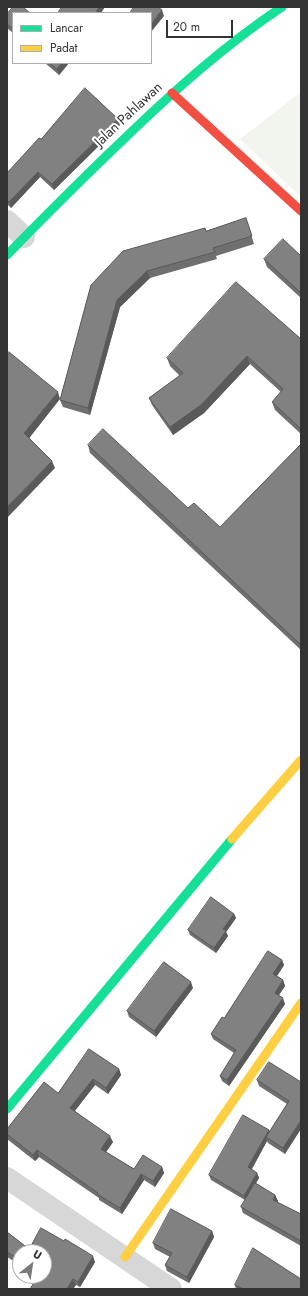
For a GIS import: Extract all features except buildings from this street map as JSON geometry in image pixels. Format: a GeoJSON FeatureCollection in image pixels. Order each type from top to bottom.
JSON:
{"type":"FeatureCollection","features":[{"type":"Feature","properties":{"kind":"main road","name":"Jalan Pahlawan"},"geometry":{"type":"LineString","coordinates":[[7,255],[94,167],[172,93],[222,51],[282,7]]}},
{"type":"Feature","properties":{"kind":"main road"},"geometry":{"type":"LineString","coordinates":[[172,93],[301,211]]}},
{"type":"Feature","properties":{"kind":"main road"},"geometry":{"type":"LineString","coordinates":[[7,1109],[207,868],[301,760]]}},
{"type":"Feature","properties":{"kind":"main road"},"geometry":{"type":"LineString","coordinates":[[125,1257],[301,1003]]}},
{"type":"Feature","properties":{"kind":"street"},"geometry":{"type":"LineString","coordinates":[[7,221],[24,237]]}},
{"type":"Feature","properties":{"kind":"street"},"geometry":{"type":"LineString","coordinates":[[7,1178],[171,1289]]}},
{"type":"Feature","properties":{"kind":"shaded area"},"geometry":{"type":"Polygon","coordinates":[[[301,92],[301,197],[240,139],[301,92]]]}},
{"type":"Feature","properties":{"kind":"traffic: fast"},"geometry":{"type":"LineString","coordinates":[[7,255],[163,102],[221,52],[282,7]]}},
{"type":"Feature","properties":{"kind":"traffic: fast"},"geometry":{"type":"LineString","coordinates":[[7,1109],[232,839]]}},
{"type":"Feature","properties":{"kind":"traffic: slow"},"geometry":{"type":"LineString","coordinates":[[232,839],[301,760]]}},
{"type":"Feature","properties":{"kind":"traffic: slow"},"geometry":{"type":"LineString","coordinates":[[125,1257],[301,1003]]}},
{"type":"Feature","properties":{"kind":"traffic: jam"},"geometry":{"type":"LineString","coordinates":[[172,93],[301,211]]}}]}
